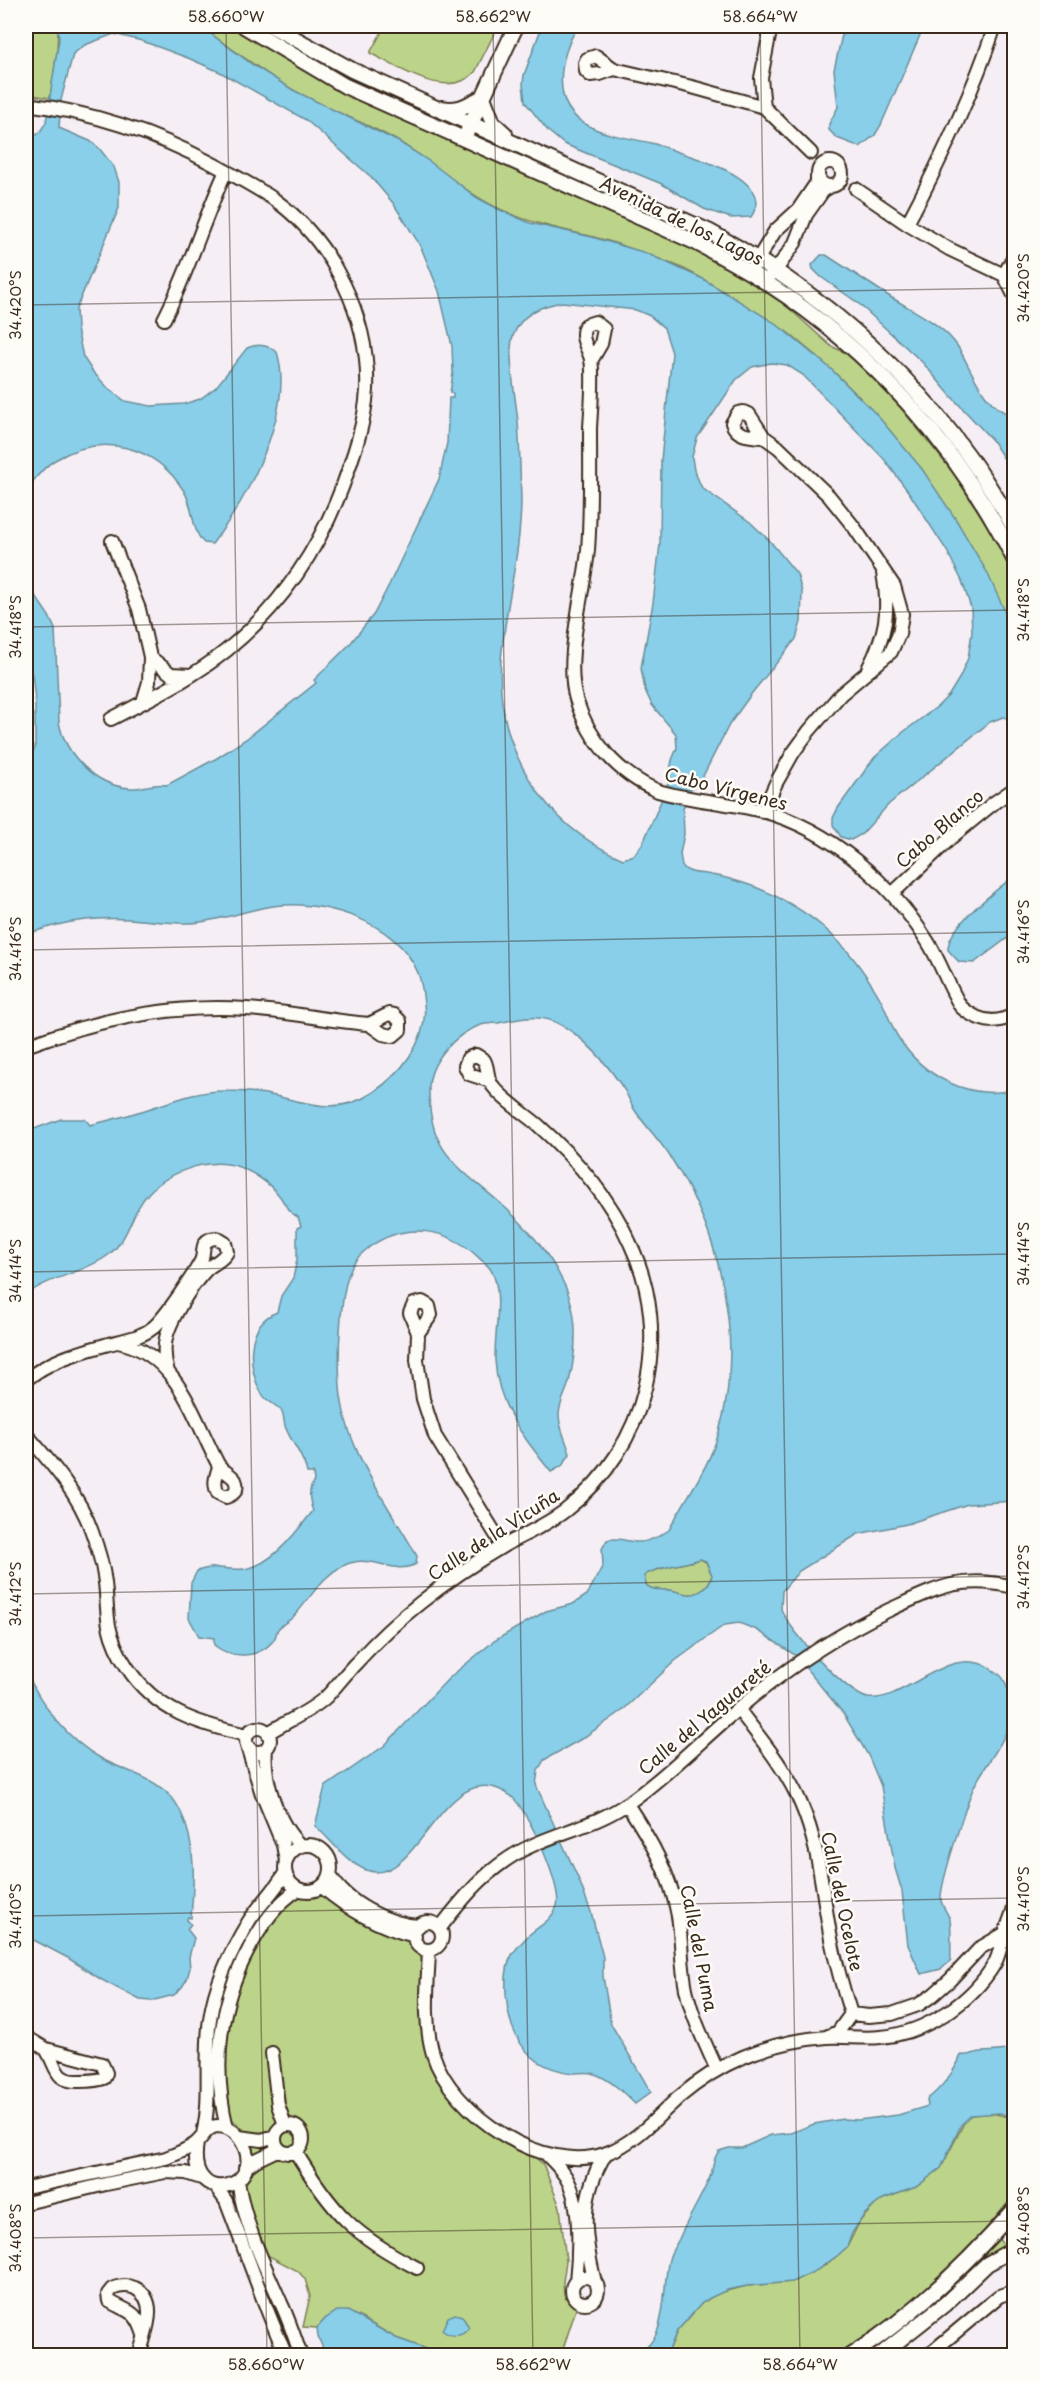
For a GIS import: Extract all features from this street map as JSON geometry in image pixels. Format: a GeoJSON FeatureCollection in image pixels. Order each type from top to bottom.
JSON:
{"type":"FeatureCollection","features":[{"type":"Feature","properties":{"kind":"street","name":"Avenida de los Lagos"},"geometry":{"type":"LineString","coordinates":[[244,26],[345,86],[695,242],[765,281],[830,329],[905,401],[968,480],[998,525],[1014,559]]}},
{"type":"Feature","properties":{"kind":"street","name":"Avenida de los Lagos"},"geometry":{"type":"LineString","coordinates":[[272,26],[352,70],[710,232],[776,270],[844,321],[884,358],[926,403],[979,470],[1014,528]]}},
{"type":"Feature","properties":{"kind":"street"},"geometry":{"type":"LineString","coordinates":[[464,139],[516,26]]}},
{"type":"Feature","properties":{"kind":"street"},"geometry":{"type":"LineString","coordinates":[[764,107],[761,78],[771,26]]}},
{"type":"Feature","properties":{"kind":"street"},"geometry":{"type":"LineString","coordinates":[[907,224],[963,109],[995,26]]}},
{"type":"Feature","properties":{"kind":"street"},"geometry":{"type":"LineString","coordinates":[[614,69],[764,107],[811,153],[836,164],[852,179],[856,189]]}},
{"type":"Feature","properties":{"kind":"street"},"geometry":{"type":"LineString","coordinates":[[424,103],[456,109],[483,97]]}},
{"type":"Feature","properties":{"kind":"street"},"geometry":{"type":"LineString","coordinates":[[483,97],[493,123],[532,152]]}},
{"type":"Feature","properties":{"kind":"street"},"geometry":{"type":"LineString","coordinates":[[26,104],[63,109],[151,134],[226,171],[276,201],[295,218],[330,259],[343,282],[358,321],[364,350],[367,389],[363,423],[336,503],[297,574],[250,629],[227,650],[192,675],[111,719]]}},
{"type":"Feature","properties":{"kind":"street"},"geometry":{"type":"LineString","coordinates":[[811,153],[824,185],[856,189],[949,249],[1004,275],[1014,296]]}},
{"type":"Feature","properties":{"kind":"street"},"geometry":{"type":"LineString","coordinates":[[750,272],[775,231],[798,210],[816,182],[818,172],[824,163],[836,164]]}},
{"type":"Feature","properties":{"kind":"street"},"geometry":{"type":"LineString","coordinates":[[765,281],[776,270],[795,243],[806,215],[823,191],[842,177],[836,164]]}},
{"type":"Feature","properties":{"kind":"street"},"geometry":{"type":"LineString","coordinates":[[164,319],[188,268],[207,210],[226,171]]}},
{"type":"Feature","properties":{"kind":"street"},"geometry":{"type":"LineString","coordinates":[[1004,275],[1014,256]]}},
{"type":"Feature","properties":{"kind":"street","name":"Cabo Vírgenes"},"geometry":{"type":"LineString","coordinates":[[591,361],[590,519],[584,585],[573,654],[576,697],[582,716],[601,748],[624,772],[658,791],[763,812],[808,831],[831,844],[876,878],[892,894],[927,941],[961,1007],[969,1014],[984,1020],[997,1021],[1014,1014]]}},
{"type":"Feature","properties":{"kind":"street"},"geometry":{"type":"LineString","coordinates":[[763,812],[776,783],[803,738],[825,710],[867,670],[878,650],[885,630],[887,593],[883,572],[854,527],[829,496],[765,437]]}},
{"type":"Feature","properties":{"kind":"street"},"geometry":{"type":"LineString","coordinates":[[112,541],[139,609],[150,657],[149,682],[143,702]]}},
{"type":"Feature","properties":{"kind":"street"},"geometry":{"type":"LineString","coordinates":[[150,657],[171,674],[192,675]]}},
{"type":"Feature","properties":{"kind":"street","name":"Cabo Blanco"},"geometry":{"type":"LineString","coordinates":[[892,894],[953,836],[1013,787]]}},
{"type":"Feature","properties":{"kind":"street"},"geometry":{"type":"LineString","coordinates":[[26,1046],[72,1030],[115,1019],[178,1010],[245,1008],[369,1024]]}},
{"type":"Feature","properties":{"kind":"street","name":"Calle de la Vicuña"},"geometry":{"type":"LineString","coordinates":[[268,1733],[327,1696],[368,1649],[418,1604],[503,1546],[545,1525],[568,1509],[587,1492],[618,1452],[641,1406],[648,1376],[652,1334],[651,1308],[646,1285],[630,1241],[618,1220],[572,1159],[490,1081]]}},
{"type":"Feature","properties":{"kind":"street"},"geometry":{"type":"LineString","coordinates":[[26,1380],[35,1372],[59,1360],[152,1329],[208,1261],[166,1336],[164,1355],[168,1372]]}},
{"type":"Feature","properties":{"kind":"street"},"geometry":{"type":"LineString","coordinates":[[152,1329],[159,1330],[166,1336]]}},
{"type":"Feature","properties":{"kind":"street"},"geometry":{"type":"LineString","coordinates":[[418,1333],[423,1399],[435,1436],[503,1546]]}},
{"type":"Feature","properties":{"kind":"street"},"geometry":{"type":"LineString","coordinates":[[116,1342],[145,1352],[168,1372],[193,1410],[219,1467]]}},
{"type":"Feature","properties":{"kind":"street"},"geometry":{"type":"LineString","coordinates":[[26,1434],[68,1486],[82,1508],[91,1529],[104,1576],[107,1613],[112,1637],[134,1678],[159,1703],[175,1713],[196,1723],[247,1740],[256,1752],[267,1749]]}},
{"type":"Feature","properties":{"kind":"street","name":"Calle del Yaguareté"},"geometry":{"type":"LineString","coordinates":[[440,1928],[481,1878],[498,1865],[532,1845],[567,1832],[627,1804],[738,1709],[823,1646],[879,1615],[948,1584],[982,1582],[1014,1587]]}},
{"type":"Feature","properties":{"kind":"street","name":"Calle del Ocelote"},"geometry":{"type":"LineString","coordinates":[[738,1709],[786,1774],[808,1823],[818,1857],[831,1939],[851,2014]]}},
{"type":"Feature","properties":{"kind":"street"},"geometry":{"type":"LineString","coordinates":[[301,1846],[286,1827],[276,1803],[266,1767],[267,1749],[270,1743],[268,1733],[259,1727],[252,1729],[247,1740],[262,1794],[283,1845],[285,1867],[292,1886],[298,1889],[314,1890],[322,1887],[330,1875]]}},
{"type":"Feature","properties":{"kind":"street","name":"Calle del Puma"},"geometry":{"type":"LineString","coordinates":[[627,1804],[656,1851],[673,1894],[680,1929],[686,1990],[696,2023],[717,2070]]}},
{"type":"Feature","properties":{"kind":"street"},"geometry":{"type":"LineString","coordinates":[[204,2179],[196,2157],[208,2107],[207,2038],[213,2000],[236,1944],[250,1921],[279,1885],[294,1849],[301,1846],[316,1846],[322,1849],[330,1861],[330,1875],[336,1886],[352,1899],[417,1931]]}},
{"type":"Feature","properties":{"kind":"street"},"geometry":{"type":"LineString","coordinates":[[322,1887],[349,1909],[396,1932],[417,1931],[423,1924],[432,1923],[440,1928],[442,1936],[440,1944],[429,1950],[421,1948],[417,1931]]}},
{"type":"Feature","properties":{"kind":"street"},"geometry":{"type":"LineString","coordinates":[[227,2128],[219,2079],[220,2036],[229,1993],[238,1969],[264,1922],[281,1902],[298,1889]]}},
{"type":"Feature","properties":{"kind":"street"},"geometry":{"type":"LineString","coordinates":[[429,1950],[427,2015],[429,2034],[435,2059],[446,2082],[463,2103],[495,2129],[521,2145],[548,2155],[581,2157],[606,2153],[646,2129],[679,2098],[717,2070],[750,2054],[775,2046],[845,2033],[867,2038],[910,2031],[946,2013],[979,1984],[994,1964],[1014,1907]]}},
{"type":"Feature","properties":{"kind":"street"},"geometry":{"type":"LineString","coordinates":[[845,2033],[851,2014],[869,2016],[904,2010],[933,1995],[980,1948],[1004,1934]]}},
{"type":"Feature","properties":{"kind":"street"},"geometry":{"type":"LineString","coordinates":[[933,1995],[946,2013]]}},
{"type":"Feature","properties":{"kind":"street"},"geometry":{"type":"LineString","coordinates":[[867,2038],[869,2016]]}},
{"type":"Feature","properties":{"kind":"street"},"geometry":{"type":"LineString","coordinates":[[26,2037],[46,2049]]}},
{"type":"Feature","properties":{"kind":"street"},"geometry":{"type":"LineString","coordinates":[[272,2053],[278,2105],[285,2125]]}},
{"type":"Feature","properties":{"kind":"street"},"geometry":{"type":"LineString","coordinates":[[239,2138],[262,2140],[275,2136],[285,2125],[294,2126],[301,2132],[303,2140],[295,2151],[286,2152],[279,2149],[245,2168]]}},
{"type":"Feature","properties":{"kind":"street"},"geometry":{"type":"LineString","coordinates":[[26,2188],[166,2158],[184,2151],[214,2127],[227,2128],[239,2138],[246,2152],[245,2168],[238,2181],[224,2188],[216,2187]]}},
{"type":"Feature","properties":{"kind":"street"},"geometry":{"type":"LineString","coordinates":[[275,2136],[279,2149]]}},
{"type":"Feature","properties":{"kind":"street"},"geometry":{"type":"LineString","coordinates":[[295,2151],[321,2193],[353,2229],[372,2244],[417,2268]]}},
{"type":"Feature","properties":{"kind":"street"},"geometry":{"type":"LineString","coordinates":[[548,2155],[570,2184],[576,2207],[578,2257],[576,2281],[572,2293],[577,2300],[584,2303],[592,2301],[597,2294],[585,2211],[590,2182],[606,2153]]}},
{"type":"Feature","properties":{"kind":"street"},"geometry":{"type":"LineString","coordinates":[[26,2203],[165,2172],[186,2173],[204,2179],[216,2187],[226,2200],[267,2312],[286,2355]]}},
{"type":"Feature","properties":{"kind":"street"},"geometry":{"type":"LineString","coordinates":[[238,2181],[242,2211],[301,2355]]}},
{"type":"Feature","properties":{"kind":"street"},"geometry":{"type":"LineString","coordinates":[[570,2184],[583,2185],[590,2182]]}},
{"type":"Feature","properties":{"kind":"street"},"geometry":{"type":"LineString","coordinates":[[1014,2210],[1014,2227]]}},
{"type":"Feature","properties":{"kind":"street"},"geometry":{"type":"LineString","coordinates":[[850,2355],[899,2322],[929,2298],[986,2242],[1014,2210]]}},
{"type":"Feature","properties":{"kind":"street"},"geometry":{"type":"LineString","coordinates":[[879,2355],[945,2304],[987,2264],[1014,2249]]}},
{"type":"Feature","properties":{"kind":"street"},"geometry":{"type":"LineString","coordinates":[[576,2281],[588,2278],[595,2282]]}},
{"type":"Feature","properties":{"kind":"street"},"geometry":{"type":"LineString","coordinates":[[927,2355],[999,2296],[1014,2291]]}},
{"type":"Feature","properties":{"kind":"street"},"geometry":{"type":"LineString","coordinates":[[140,2355],[144,2336]]}},
{"type":"Feature","properties":{"kind":"street"},"geometry":{"type":"LineString","coordinates":[[943,2344],[951,2355]]}},
{"type":"Feature","properties":{"kind":"green space"},"geometry":{"type":"Polygon","coordinates":[[[26,26],[55,26],[58,29],[50,98],[26,94],[26,26]]]}},
{"type":"Feature","properties":{"kind":"green space"},"geometry":{"type":"Polygon","coordinates":[[[200,26],[234,26],[264,44],[485,157],[698,249],[735,270],[782,302],[831,346],[848,354],[866,371],[900,407],[952,471],[1000,545],[1014,574],[1014,632],[972,548],[921,470],[862,399],[787,332],[715,286],[675,265],[612,242],[533,222],[486,202],[399,142],[283,84],[200,26]]]}},
{"type":"Feature","properties":{"kind":"green space"},"geometry":{"type":"Polygon","coordinates":[[[255,26],[264,26],[454,120],[452,123],[408,104],[387,99],[255,26]]]}},
{"type":"Feature","properties":{"kind":"green space"},"geometry":{"type":"Polygon","coordinates":[[[385,26],[498,26],[475,72],[464,80],[451,84],[422,79],[370,53],[385,26]]]}},
{"type":"Feature","properties":{"kind":"green space"},"geometry":{"type":"Polygon","coordinates":[[[483,133],[703,232],[752,262],[709,239],[697,237],[542,167],[525,156],[482,137],[483,133]]]}},
{"type":"Feature","properties":{"kind":"green space"},"geometry":{"type":"Polygon","coordinates":[[[700,1559],[706,1562],[712,1575],[700,1592],[686,1594],[654,1589],[646,1585],[644,1576],[648,1573],[700,1559]]]}},
{"type":"Feature","properties":{"kind":"green space"},"geometry":{"type":"Polygon","coordinates":[[[322,1894],[339,1909],[365,1924],[412,1942],[423,1961],[424,2015],[449,2095],[486,2132],[532,2155],[543,2164],[560,2207],[566,2261],[564,2295],[577,2306],[561,2355],[443,2355],[396,2338],[358,2316],[326,2318],[317,2328],[303,2327],[310,2296],[305,2279],[298,2271],[269,2256],[259,2244],[243,2186],[251,2169],[243,2129],[228,2116],[222,2088],[229,2004],[260,1938],[279,1911],[299,1895],[322,1894]]]}},
{"type":"Feature","properties":{"kind":"green space"},"geometry":{"type":"Polygon","coordinates":[[[991,2113],[1014,2118],[1014,2195],[972,2247],[923,2293],[887,2322],[836,2355],[667,2356],[677,2331],[702,2303],[718,2293],[747,2286],[792,2282],[826,2265],[847,2247],[860,2221],[875,2205],[883,2199],[916,2187],[941,2168],[966,2119],[971,2115],[991,2113]]]}},
{"type":"Feature","properties":{"kind":"green space"},"geometry":{"type":"Polygon","coordinates":[[[996,2235],[1004,2246],[969,2271],[888,2341],[870,2352],[855,2356],[996,2235]]]}},
{"type":"Feature","properties":{"kind":"water"},"geometry":{"type":"Polygon","coordinates":[[[55,26],[200,26],[253,65],[293,90],[399,142],[429,161],[476,197],[498,209],[530,223],[592,237],[646,253],[703,279],[775,323],[830,368],[877,415],[922,469],[987,572],[1014,632],[1014,720],[1003,717],[990,722],[889,804],[862,834],[851,840],[841,837],[833,825],[833,818],[874,758],[938,706],[949,695],[960,677],[968,658],[972,632],[971,608],[962,581],[947,551],[910,494],[884,459],[803,375],[787,365],[771,363],[752,367],[736,380],[697,438],[692,457],[694,470],[702,488],[750,522],[770,541],[797,574],[802,592],[801,622],[796,639],[729,725],[700,782],[688,791],[683,809],[684,834],[680,854],[682,866],[691,872],[722,877],[755,887],[788,903],[820,924],[844,948],[872,984],[896,1033],[908,1051],[934,1074],[948,1082],[980,1092],[1014,1090],[1014,1501],[968,1504],[907,1524],[858,1534],[799,1571],[782,1591],[781,1609],[795,1631],[833,1674],[868,1698],[882,1697],[897,1692],[944,1667],[960,1662],[975,1662],[991,1669],[1003,1678],[1010,1695],[1011,1709],[1005,1734],[972,1792],[945,1878],[941,1900],[950,1920],[951,1961],[941,1969],[921,1974],[908,1945],[902,1891],[895,1868],[881,1786],[868,1755],[843,1713],[795,1655],[757,1630],[739,1623],[725,1625],[675,1661],[622,1711],[583,1738],[544,1760],[538,1771],[536,1785],[591,1912],[603,1957],[603,1976],[611,2024],[651,2092],[635,2104],[601,2077],[590,2073],[573,2073],[555,2069],[539,2062],[526,2051],[513,2027],[506,1995],[509,1963],[513,1953],[522,1942],[554,1912],[557,1897],[555,1883],[534,1831],[518,1803],[511,1796],[489,1786],[470,1789],[453,1801],[407,1855],[392,1868],[375,1872],[350,1861],[315,1826],[325,1787],[384,1746],[450,1677],[494,1641],[546,1611],[573,1604],[587,1595],[603,1565],[602,1549],[607,1540],[645,1541],[669,1530],[715,1445],[726,1397],[730,1362],[729,1326],[724,1290],[715,1255],[704,1221],[689,1188],[663,1146],[636,1112],[611,1071],[576,1034],[565,1027],[541,1018],[526,1018],[483,1024],[462,1035],[438,1059],[430,1079],[431,1116],[436,1135],[444,1150],[458,1167],[509,1211],[543,1248],[568,1292],[574,1317],[575,1343],[569,1382],[561,1403],[559,1420],[570,1454],[562,1466],[551,1472],[522,1434],[506,1407],[497,1377],[495,1360],[497,1289],[488,1266],[466,1247],[440,1234],[412,1231],[384,1238],[371,1246],[354,1263],[344,1292],[339,1343],[340,1387],[350,1433],[359,1454],[417,1556],[416,1564],[395,1567],[364,1561],[352,1562],[340,1567],[322,1582],[297,1612],[278,1629],[273,1641],[260,1651],[236,1655],[214,1645],[214,1638],[199,1636],[189,1618],[191,1583],[197,1571],[211,1568],[243,1569],[264,1562],[282,1547],[313,1511],[310,1496],[314,1481],[313,1473],[307,1473],[303,1460],[285,1426],[283,1414],[262,1394],[257,1384],[252,1360],[254,1337],[259,1326],[277,1312],[281,1296],[293,1278],[297,1260],[297,1228],[301,1226],[298,1217],[289,1210],[274,1189],[252,1173],[222,1163],[198,1166],[174,1175],[154,1188],[141,1203],[120,1243],[107,1256],[87,1267],[45,1283],[26,1295],[26,1132],[61,1119],[85,1119],[90,1125],[192,1095],[215,1091],[260,1093],[315,1105],[349,1104],[372,1093],[393,1077],[410,1055],[422,1031],[424,1000],[418,973],[408,955],[393,939],[354,916],[309,906],[267,907],[191,923],[128,919],[89,920],[63,924],[26,935],[26,762],[35,748],[35,700],[32,674],[26,664],[26,582],[55,629],[59,722],[62,734],[75,757],[94,775],[117,786],[135,788],[158,784],[167,785],[217,758],[246,739],[316,683],[314,680],[349,645],[374,614],[439,479],[447,443],[449,398],[453,398],[453,393],[450,393],[453,373],[452,346],[439,291],[420,245],[393,203],[370,176],[306,120],[220,72],[142,41],[114,34],[85,45],[73,54],[61,100],[59,128],[90,141],[99,148],[114,167],[119,182],[119,208],[76,309],[77,329],[83,357],[108,388],[125,401],[151,406],[184,404],[200,399],[216,387],[247,348],[263,346],[270,348],[277,352],[281,375],[274,427],[253,479],[212,544],[204,543],[200,538],[187,497],[172,475],[143,454],[126,448],[109,445],[73,451],[47,466],[26,490],[26,302],[28,296],[26,143],[40,132],[46,122],[59,39],[58,29],[55,26]],[[562,302],[532,312],[516,328],[511,344],[511,365],[519,431],[521,499],[518,540],[503,641],[501,693],[506,724],[516,753],[530,780],[569,826],[595,844],[623,859],[634,855],[643,843],[667,787],[672,760],[677,748],[676,734],[652,705],[645,690],[641,668],[653,603],[660,544],[661,460],[672,353],[664,328],[650,316],[636,310],[562,302]],[[700,1559],[648,1573],[644,1576],[646,1585],[654,1589],[672,1590],[685,1594],[700,1592],[712,1575],[706,1561],[700,1559]]]}},
{"type":"Feature","properties":{"kind":"water"},"geometry":{"type":"Polygon","coordinates":[[[542,26],[578,26],[566,52],[561,80],[568,107],[576,117],[603,132],[658,145],[705,161],[734,174],[754,193],[756,204],[751,217],[731,218],[704,209],[662,184],[564,144],[548,131],[525,102],[523,84],[524,75],[542,26]]]}},
{"type":"Feature","properties":{"kind":"water"},"geometry":{"type":"Polygon","coordinates":[[[844,26],[924,26],[881,125],[875,135],[860,147],[837,138],[829,130],[829,124],[838,107],[834,70],[844,26]]]}},
{"type":"Feature","properties":{"kind":"water"},"geometry":{"type":"Polygon","coordinates":[[[821,255],[826,255],[928,319],[952,339],[986,397],[1003,412],[1014,417],[1014,475],[992,440],[923,363],[858,303],[813,269],[812,265],[821,255]]]}},
{"type":"Feature","properties":{"kind":"water"},"geometry":{"type":"Polygon","coordinates":[[[1014,876],[1014,933],[974,963],[959,962],[948,950],[956,930],[974,909],[1014,876]]]}},
{"type":"Feature","properties":{"kind":"water"},"geometry":{"type":"Polygon","coordinates":[[[26,1670],[47,1709],[78,1742],[102,1759],[156,1784],[165,1791],[180,1810],[192,1850],[191,1918],[188,1917],[187,1920],[191,1924],[187,1929],[194,1938],[187,1979],[174,1995],[151,2001],[140,2000],[26,1936],[26,1670]]]}},
{"type":"Feature","properties":{"kind":"water"},"geometry":{"type":"Polygon","coordinates":[[[1014,2047],[1014,2118],[1000,2113],[971,2115],[961,2125],[941,2168],[916,2187],[883,2199],[875,2205],[864,2215],[852,2233],[847,2247],[837,2256],[817,2270],[792,2282],[747,2286],[727,2290],[710,2298],[702,2303],[677,2331],[667,2355],[633,2355],[645,2348],[654,2338],[662,2312],[670,2256],[706,2185],[719,2151],[742,2148],[771,2135],[791,2133],[814,2124],[843,2119],[858,2120],[898,2115],[928,2106],[927,2099],[947,2080],[961,2055],[1000,2051],[1014,2047]]]}},
{"type":"Feature","properties":{"kind":"water"},"geometry":{"type":"Polygon","coordinates":[[[337,2311],[348,2311],[396,2338],[443,2355],[326,2355],[318,2337],[317,2328],[337,2311]]]}},
{"type":"Feature","properties":{"kind":"water"},"geometry":{"type":"Polygon","coordinates":[[[455,2314],[462,2316],[469,2328],[456,2335],[442,2330],[448,2317],[455,2314]]]}}]}
